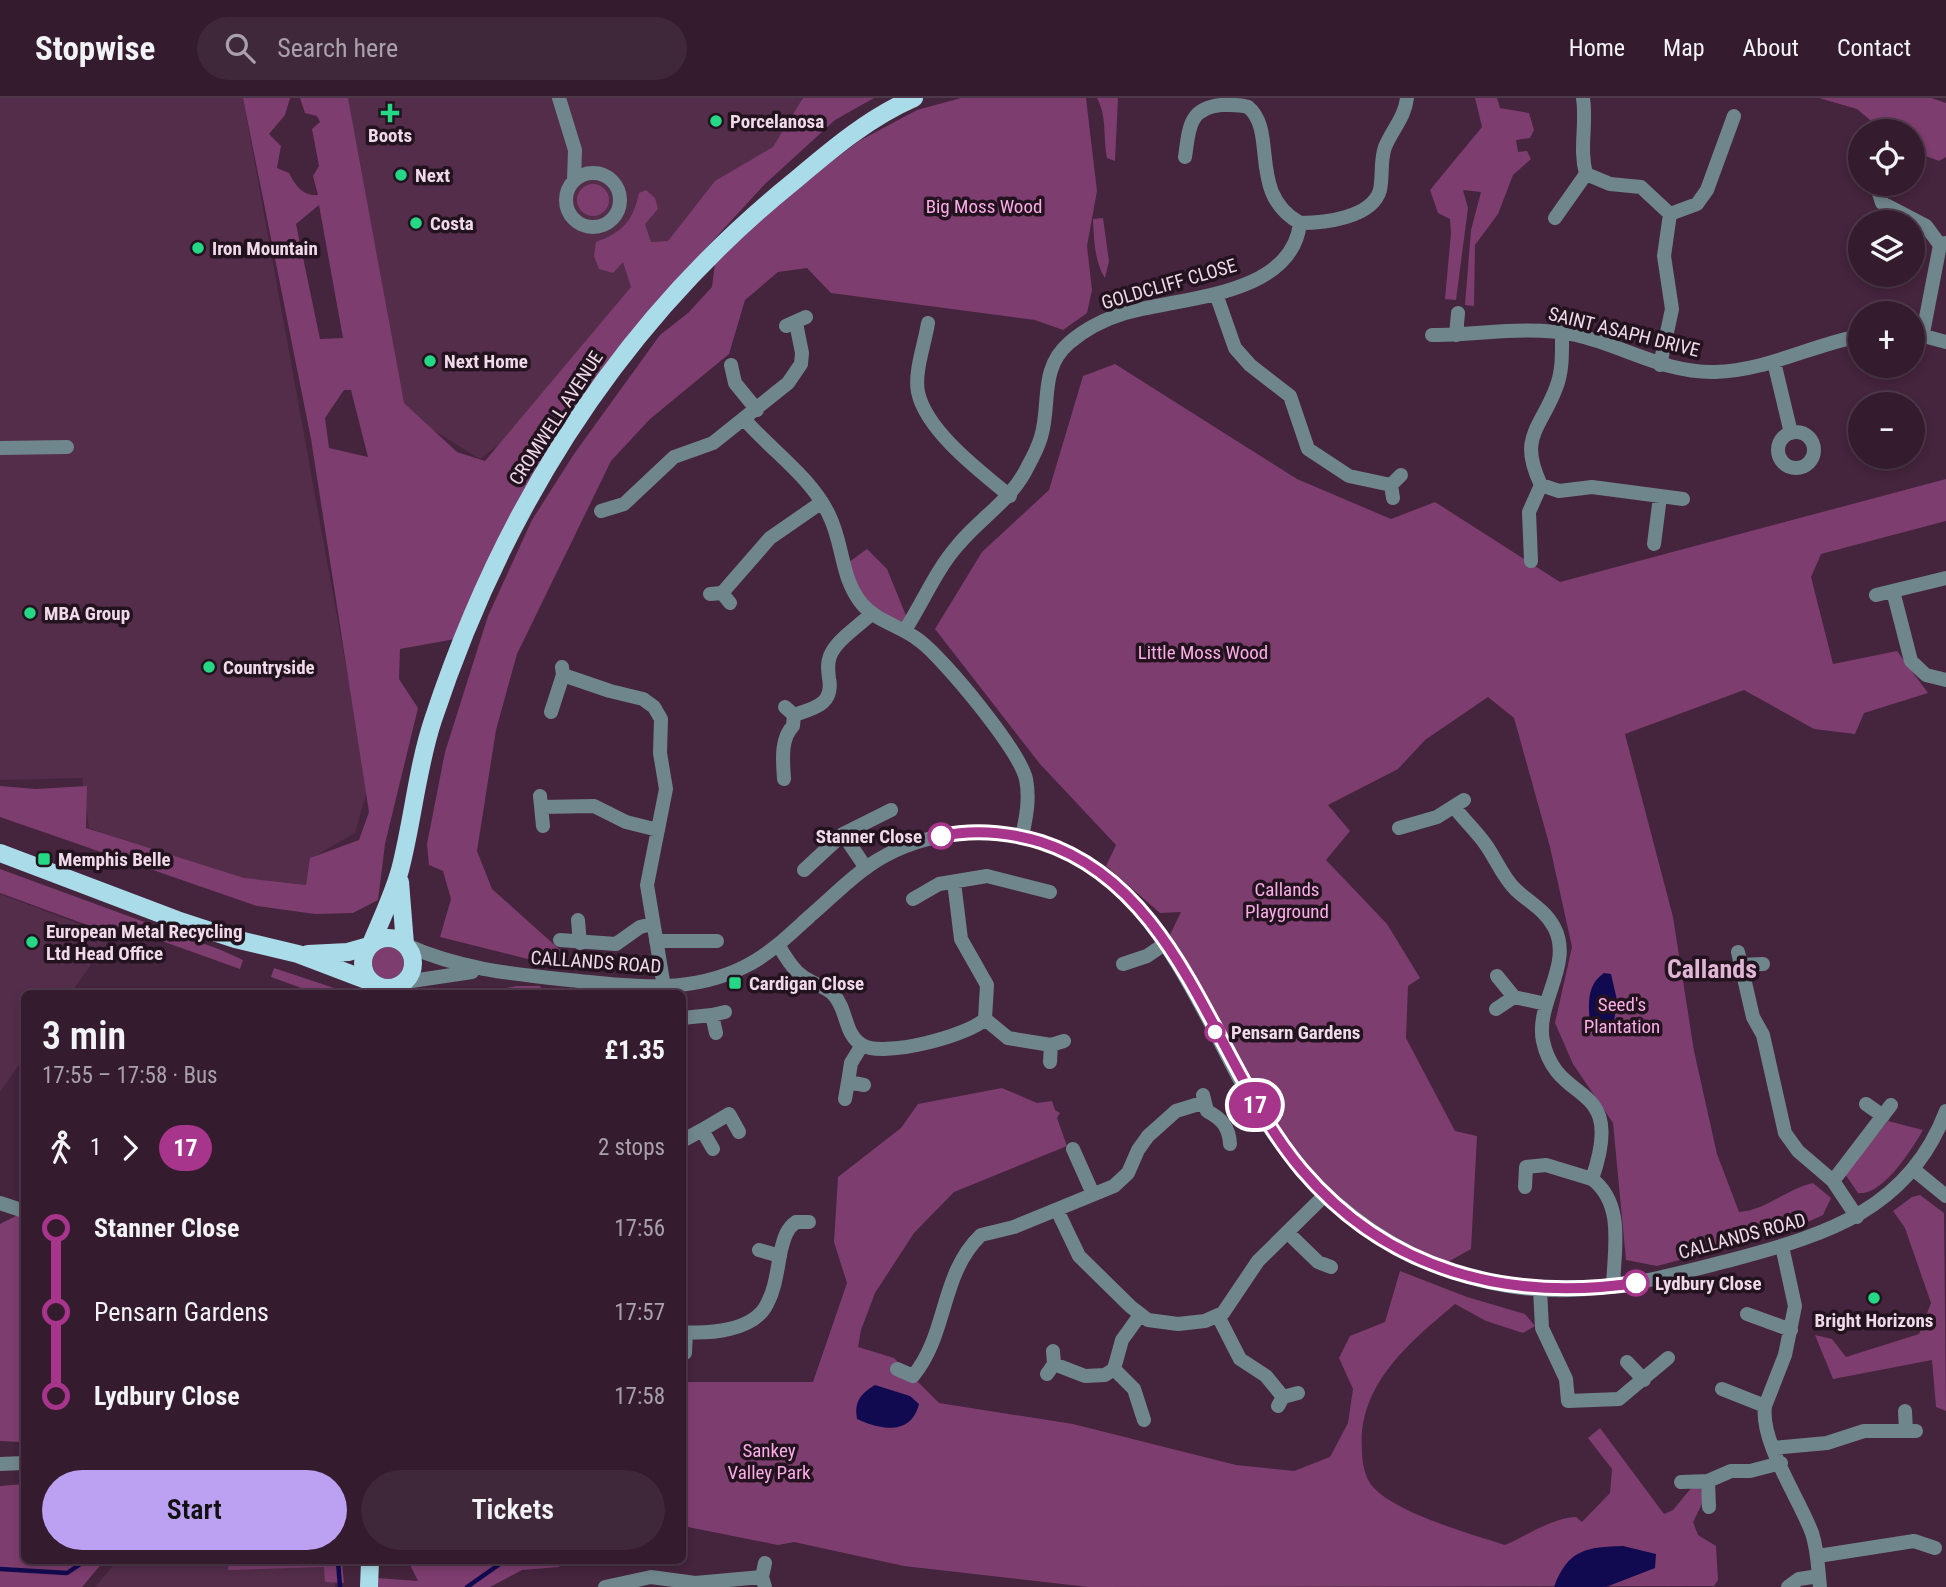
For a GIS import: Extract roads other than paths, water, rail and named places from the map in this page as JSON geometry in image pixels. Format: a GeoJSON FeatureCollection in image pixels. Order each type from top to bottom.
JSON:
{"type":"FeatureCollection","features":[{"type":"Feature","properties":{"kind":"main road","name":"CROMWELL AVENUE"},"geometry":{"type":"LineString","coordinates":[[370,945],[399,872],[426,742],[462,638],[508,534],[560,444],[628,346],[704,263],[766,203],[848,137],[887,110],[914,98]]}},
{"type":"Feature","properties":{"kind":"main road"},"geometry":{"type":"LineString","coordinates":[[0,853],[235,939],[298,954],[371,986],[388,989],[403,986],[413,968],[411,952],[406,945],[384,937],[348,952],[298,954]]}},
{"type":"Feature","properties":{"kind":"main road","name":"CROMWELL AVENUE"},"geometry":{"type":"LineString","coordinates":[[399,872],[406,945]]}},
{"type":"Feature","properties":{"kind":"main road"},"geometry":{"type":"LineString","coordinates":[[370,945],[362,968],[371,986]]}},
{"type":"Feature","properties":{"kind":"main road"},"geometry":{"type":"LineString","coordinates":[[360,1564],[360,1587]]}},
{"type":"Feature","properties":{"kind":"main road"},"geometry":{"type":"LineString","coordinates":[[369,1587],[370,1564]]}},
{"type":"Feature","properties":{"kind":"street"},"geometry":{"type":"LineString","coordinates":[[559,98],[575,150],[574,181],[566,197],[570,213],[584,225],[601,226],[615,216],[620,200],[615,184],[594,173],[575,150]]}},
{"type":"Feature","properties":{"kind":"street"},"geometry":{"type":"LineString","coordinates":[[1184,159],[1194,106],[1251,102],[1261,124],[1263,158],[1269,184],[1285,212],[1300,223],[1354,214],[1374,202],[1380,190],[1386,145],[1405,108],[1407,98]]}},
{"type":"Feature","properties":{"kind":"street"},"geometry":{"type":"LineString","coordinates":[[1555,218],[1586,174],[1581,146],[1587,122],[1583,98]]}},
{"type":"Feature","properties":{"kind":"street"},"geometry":{"type":"LineString","coordinates":[[1670,214],[1697,204],[1707,190],[1734,117]]}},
{"type":"Feature","properties":{"kind":"street"},"geometry":{"type":"LineString","coordinates":[[574,181],[594,173]]}},
{"type":"Feature","properties":{"kind":"street"},"geometry":{"type":"LineString","coordinates":[[1586,174],[1610,184],[1641,187],[1670,214]]}},
{"type":"Feature","properties":{"kind":"street"},"geometry":{"type":"LineString","coordinates":[[1879,196],[1882,203],[1926,226],[1943,244],[1925,308]]}},
{"type":"Feature","properties":{"kind":"street"},"geometry":{"type":"LineString","coordinates":[[1660,365],[1672,309],[1664,256],[1670,214]]}},
{"type":"Feature","properties":{"kind":"street","name":"GOLDCLIFF CLOSE"},"geometry":{"type":"LineString","coordinates":[[905,630],[957,545],[1010,496],[1020,483],[1041,436],[1047,381],[1054,359],[1069,343],[1102,322],[1121,314],[1216,294],[1279,266],[1293,251],[1300,223]]}},
{"type":"Feature","properties":{"kind":"street"},"geometry":{"type":"LineString","coordinates":[[1216,294],[1235,348],[1250,365],[1290,396],[1308,449],[1349,476],[1395,486]]}},
{"type":"Feature","properties":{"kind":"street"},"geometry":{"type":"LineString","coordinates":[[1456,335],[1458,313]]}},
{"type":"Feature","properties":{"kind":"street"},"geometry":{"type":"LineString","coordinates":[[928,321],[918,377],[922,404],[946,438],[1010,496]]}},
{"type":"Feature","properties":{"kind":"street"},"geometry":{"type":"LineString","coordinates":[[600,513],[614,509],[639,492],[674,457],[713,443],[788,383],[800,364],[802,342],[796,322]]}},
{"type":"Feature","properties":{"kind":"street","name":"SAINT ASAPH DRIVE"},"geometry":{"type":"LineString","coordinates":[[1432,335],[1524,328],[1562,333],[1593,340],[1660,365],[1713,372],[1774,362],[1806,349],[1848,339]]}},
{"type":"Feature","properties":{"kind":"street"},"geometry":{"type":"LineString","coordinates":[[1562,333],[1556,388],[1530,444],[1530,463],[1541,485],[1559,491],[1592,487],[1683,499]]}},
{"type":"Feature","properties":{"kind":"street"},"geometry":{"type":"LineString","coordinates":[[1925,335],[1946,342]]}},
{"type":"Feature","properties":{"kind":"street"},"geometry":{"type":"LineString","coordinates":[[1774,362],[1791,433]]}},
{"type":"Feature","properties":{"kind":"street"},"geometry":{"type":"LineString","coordinates":[[731,365],[735,383],[757,410]]}},
{"type":"Feature","properties":{"kind":"street"},"geometry":{"type":"LineString","coordinates":[[745,420],[771,450],[805,480],[822,502],[835,530],[848,581],[871,614],[905,630],[935,655],[1013,748],[1028,790],[1022,837]]}},
{"type":"Feature","properties":{"kind":"street"},"geometry":{"type":"LineString","coordinates":[[0,448],[67,447]]}},
{"type":"Feature","properties":{"kind":"street"},"geometry":{"type":"LineString","coordinates":[[1531,561],[1529,512],[1541,485]]}},
{"type":"Feature","properties":{"kind":"street"},"geometry":{"type":"LineString","coordinates":[[1654,544],[1660,497]]}},
{"type":"Feature","properties":{"kind":"street"},"geometry":{"type":"LineString","coordinates":[[721,597],[770,538],[822,502]]}},
{"type":"Feature","properties":{"kind":"street"},"geometry":{"type":"LineString","coordinates":[[1876,595],[1946,578]]}},
{"type":"Feature","properties":{"kind":"street"},"geometry":{"type":"LineString","coordinates":[[1893,591],[1911,661],[1926,675],[1946,680]]}},
{"type":"Feature","properties":{"kind":"street"},"geometry":{"type":"LineString","coordinates":[[784,779],[783,757],[787,732],[793,726],[790,711],[820,707],[827,700],[830,691],[828,659],[832,651],[871,614]]}},
{"type":"Feature","properties":{"kind":"street"},"geometry":{"type":"LineString","coordinates":[[550,714],[563,671],[610,691],[643,699],[659,713],[663,727],[660,753],[666,789],[647,885],[664,987]]}},
{"type":"Feature","properties":{"kind":"street"},"geometry":{"type":"LineString","coordinates":[[543,825],[541,802],[594,806],[626,822],[658,830]]}},
{"type":"Feature","properties":{"kind":"street"},"geometry":{"type":"LineString","coordinates":[[1399,828],[1460,804],[1516,890],[1540,909],[1554,926],[1561,950],[1541,1033],[1550,1063],[1584,1094],[1598,1111],[1602,1123],[1602,1149],[1592,1179]]}},
{"type":"Feature","properties":{"kind":"street"},"geometry":{"type":"LineString","coordinates":[[804,870],[843,834],[891,810]]}},
{"type":"Feature","properties":{"kind":"street","name":"CALLANDS ROAD"},"geometry":{"type":"LineString","coordinates":[[406,945],[442,960],[484,971],[590,988],[687,985],[726,975],[744,967],[778,945],[866,868],[915,843],[954,834],[991,832],[1022,837],[1077,857],[1105,875],[1130,897],[1166,943],[1251,1100],[1302,1170],[1325,1195],[1384,1240],[1439,1267],[1489,1282],[1540,1289],[1612,1287],[1646,1282],[1822,1234],[1857,1217],[1890,1193],[1913,1169],[1934,1139],[1946,1111]]}},
{"type":"Feature","properties":{"kind":"street"},"geometry":{"type":"LineString","coordinates":[[843,834],[866,868]]}},
{"type":"Feature","properties":{"kind":"street"},"geometry":{"type":"LineString","coordinates":[[913,899],[939,884],[987,876],[1032,890],[1050,892]]}},
{"type":"Feature","properties":{"kind":"street"},"geometry":{"type":"LineString","coordinates":[[778,945],[800,975],[835,996],[849,1032],[862,1045],[892,1050],[955,1036],[978,1026],[985,1019],[987,985],[961,939],[954,882]]}},
{"type":"Feature","properties":{"kind":"street"},"geometry":{"type":"LineString","coordinates":[[578,920],[580,943]]}},
{"type":"Feature","properties":{"kind":"street"},"geometry":{"type":"LineString","coordinates":[[560,940],[616,944],[640,927],[652,924]]}},
{"type":"Feature","properties":{"kind":"street"},"geometry":{"type":"LineString","coordinates":[[656,941],[717,941]]}},
{"type":"Feature","properties":{"kind":"street"},"geometry":{"type":"LineString","coordinates":[[1120,964],[1147,956],[1166,943]]}},
{"type":"Feature","properties":{"kind":"street"},"geometry":{"type":"LineString","coordinates":[[1763,964],[1740,959],[1753,1017],[1763,1035],[1785,1133],[1798,1151],[1833,1181],[1857,1217]]}},
{"type":"Feature","properties":{"kind":"street","name":"CALLANDS ROAD"},"geometry":{"type":"LineString","coordinates":[[403,986],[484,971]]}},
{"type":"Feature","properties":{"kind":"street"},"geometry":{"type":"LineString","coordinates":[[1497,976],[1514,997],[1546,1004]]}},
{"type":"Feature","properties":{"kind":"street"},"geometry":{"type":"LineString","coordinates":[[1496,1009],[1514,997]]}},
{"type":"Feature","properties":{"kind":"street"},"geometry":{"type":"LineString","coordinates":[[686,1017],[718,1013],[716,1033]]}},
{"type":"Feature","properties":{"kind":"street"},"geometry":{"type":"LineString","coordinates":[[985,1019],[1007,1038],[1057,1043],[1050,1062]]}},
{"type":"Feature","properties":{"kind":"street"},"geometry":{"type":"LineString","coordinates":[[845,1099],[851,1063],[862,1045]]}},
{"type":"Feature","properties":{"kind":"street"},"geometry":{"type":"LineString","coordinates":[[848,1082],[864,1085]]}},
{"type":"Feature","properties":{"kind":"street"},"geometry":{"type":"LineString","coordinates":[[897,1369],[913,1376],[928,1357],[947,1288],[975,1241],[990,1231],[1014,1227],[1122,1181],[1134,1163],[1142,1143],[1176,1111],[1203,1098],[1207,1111],[1219,1117],[1229,1132],[1230,1144]]}},
{"type":"Feature","properties":{"kind":"street"},"geometry":{"type":"LineString","coordinates":[[1833,1181],[1887,1110],[1867,1104]]}},
{"type":"Feature","properties":{"kind":"street"},"geometry":{"type":"LineString","coordinates":[[686,1139],[729,1114],[739,1132]]}},
{"type":"Feature","properties":{"kind":"street"},"geometry":{"type":"LineString","coordinates":[[702,1130],[713,1149]]}},
{"type":"Feature","properties":{"kind":"street"},"geometry":{"type":"LineString","coordinates":[[1073,1149],[1093,1194]]}},
{"type":"Feature","properties":{"kind":"street"},"geometry":{"type":"LineString","coordinates":[[1525,1187],[1526,1167],[1546,1165],[1592,1179],[1606,1193],[1613,1209],[1612,1287]]}},
{"type":"Feature","properties":{"kind":"street"},"geometry":{"type":"LineString","coordinates":[[1913,1169],[1946,1196]]}},
{"type":"Feature","properties":{"kind":"street"},"geometry":{"type":"LineString","coordinates":[[1057,1210],[1079,1256],[1140,1315],[1167,1324],[1205,1321],[1218,1316],[1250,1270],[1325,1195]]}},
{"type":"Feature","properties":{"kind":"street"},"geometry":{"type":"LineString","coordinates":[[0,1203],[21,1210]]}},
{"type":"Feature","properties":{"kind":"street"},"geometry":{"type":"LineString","coordinates":[[686,1332],[738,1326],[756,1317],[766,1307],[774,1287],[780,1256],[792,1225],[814,1220]]}},
{"type":"Feature","properties":{"kind":"street"},"geometry":{"type":"LineString","coordinates":[[1287,1232],[1318,1262],[1331,1266]]}},
{"type":"Feature","properties":{"kind":"street"},"geometry":{"type":"LineString","coordinates":[[1782,1246],[1795,1295],[1791,1330],[1765,1406],[1764,1425],[1811,1533],[1818,1556],[1819,1582],[1799,1579],[1788,1587]]}},
{"type":"Feature","properties":{"kind":"street"},"geometry":{"type":"LineString","coordinates":[[759,1250],[780,1256]]}},
{"type":"Feature","properties":{"kind":"street"},"geometry":{"type":"LineString","coordinates":[[1540,1289],[1544,1336],[1566,1378],[1567,1407],[1619,1399],[1668,1358]]}},
{"type":"Feature","properties":{"kind":"street"},"geometry":{"type":"LineString","coordinates":[[1747,1314],[1791,1330]]}},
{"type":"Feature","properties":{"kind":"street"},"geometry":{"type":"LineString","coordinates":[[1051,1363],[1092,1377],[1105,1375],[1114,1369],[1122,1340],[1140,1315]]}},
{"type":"Feature","properties":{"kind":"street"},"geometry":{"type":"LineString","coordinates":[[1218,1316],[1240,1359],[1266,1376],[1280,1402],[1298,1393]]}},
{"type":"Feature","properties":{"kind":"street"},"geometry":{"type":"LineString","coordinates":[[1628,1362],[1644,1380]]}},
{"type":"Feature","properties":{"kind":"street"},"geometry":{"type":"LineString","coordinates":[[1114,1369],[1134,1389],[1144,1420]]}},
{"type":"Feature","properties":{"kind":"street"},"geometry":{"type":"LineString","coordinates":[[1722,1388],[1765,1406]]}},
{"type":"Feature","properties":{"kind":"street"},"geometry":{"type":"LineString","coordinates":[[1773,1448],[1827,1443],[1864,1432],[1911,1430],[1905,1411]]}},
{"type":"Feature","properties":{"kind":"street"},"geometry":{"type":"LineString","coordinates":[[0,1464],[21,1463]]}},
{"type":"Feature","properties":{"kind":"street"},"geometry":{"type":"LineString","coordinates":[[1681,1482],[1708,1481],[1731,1471],[1750,1471],[1781,1464]]}},
{"type":"Feature","properties":{"kind":"street"},"geometry":{"type":"LineString","coordinates":[[1708,1481],[1709,1507]]}},
{"type":"Feature","properties":{"kind":"street"},"geometry":{"type":"LineString","coordinates":[[1818,1556],[1914,1541],[1938,1549]]}},
{"type":"Feature","properties":{"kind":"street"},"geometry":{"type":"LineString","coordinates":[[605,1587],[651,1577],[695,1583],[764,1576]]}},
{"type":"Feature","properties":{"kind":"waterway"},"geometry":{"type":"LineString","coordinates":[[0,1569],[67,1573],[80,1564]]}},
{"type":"Feature","properties":{"kind":"waterway"},"geometry":{"type":"LineString","coordinates":[[338,1564],[340,1587]]}},
{"type":"Feature","properties":{"kind":"waterway"},"geometry":{"type":"LineString","coordinates":[[467,1587],[500,1564]]}},
{"type":"Feature","properties":{"kind":"place","name":"Boots"},"geometry":{"type":"Point","coordinates":[390,113]}},
{"type":"Feature","properties":{"kind":"place","name":"Porcelanosa"},"geometry":{"type":"Point","coordinates":[716,121]}},
{"type":"Feature","properties":{"kind":"place","name":"Next"},"geometry":{"type":"Point","coordinates":[401,175]}},
{"type":"Feature","properties":{"kind":"place","name":"Costa"},"geometry":{"type":"Point","coordinates":[416,223]}},
{"type":"Feature","properties":{"kind":"place","name":"Iron Mountain"},"geometry":{"type":"Point","coordinates":[198,248]}},
{"type":"Feature","properties":{"kind":"place","name":"Next Home"},"geometry":{"type":"Point","coordinates":[430,361]}},
{"type":"Feature","properties":{"kind":"place","name":"MBA Group"},"geometry":{"type":"Point","coordinates":[30,613]}},
{"type":"Feature","properties":{"kind":"place","name":"Countryside"},"geometry":{"type":"Point","coordinates":[209,667]}},
{"type":"Feature","properties":{"kind":"place","name":"Stanner Close"},"geometry":{"type":"Point","coordinates":[941,836]}},
{"type":"Feature","properties":{"kind":"place","name":"Memphis Belle"},"geometry":{"type":"Point","coordinates":[44,859]}},
{"type":"Feature","properties":{"kind":"place","name":"European Metal Recycling Ltd Head Office"},"geometry":{"type":"Point","coordinates":[32,942]}},
{"type":"Feature","properties":{"kind":"place","name":"Cardigan Close"},"geometry":{"type":"Point","coordinates":[735,983]}},
{"type":"Feature","properties":{"kind":"place","name":"Pensarn Gardens"},"geometry":{"type":"Point","coordinates":[1215,1032]}},
{"type":"Feature","properties":{"kind":"place","name":"Lydbury Close"},"geometry":{"type":"Point","coordinates":[1636,1283]}},
{"type":"Feature","properties":{"kind":"place","name":"Bright Horizons"},"geometry":{"type":"Point","coordinates":[1874,1298]}},
{"type":"Feature","properties":{"kind":"district","name":"Callands"},"geometry":{"type":"Point","coordinates":[1712,969]}},
{"type":"Feature","properties":{"kind":"park label","name":"Big Moss Wood"},"geometry":{"type":"Point","coordinates":[984,206]}},
{"type":"Feature","properties":{"kind":"park label","name":"Little Moss Wood"},"geometry":{"type":"Point","coordinates":[1203,652]}},
{"type":"Feature","properties":{"kind":"park label","name":"Callands Playground"},"geometry":{"type":"Point","coordinates":[1287,900]}},
{"type":"Feature","properties":{"kind":"park label","name":"Seed's Plantation"},"geometry":{"type":"Point","coordinates":[1622,1015]}},
{"type":"Feature","properties":{"kind":"park label","name":"Sankey Valley Park"},"geometry":{"type":"Point","coordinates":[769,1461]}}]}
